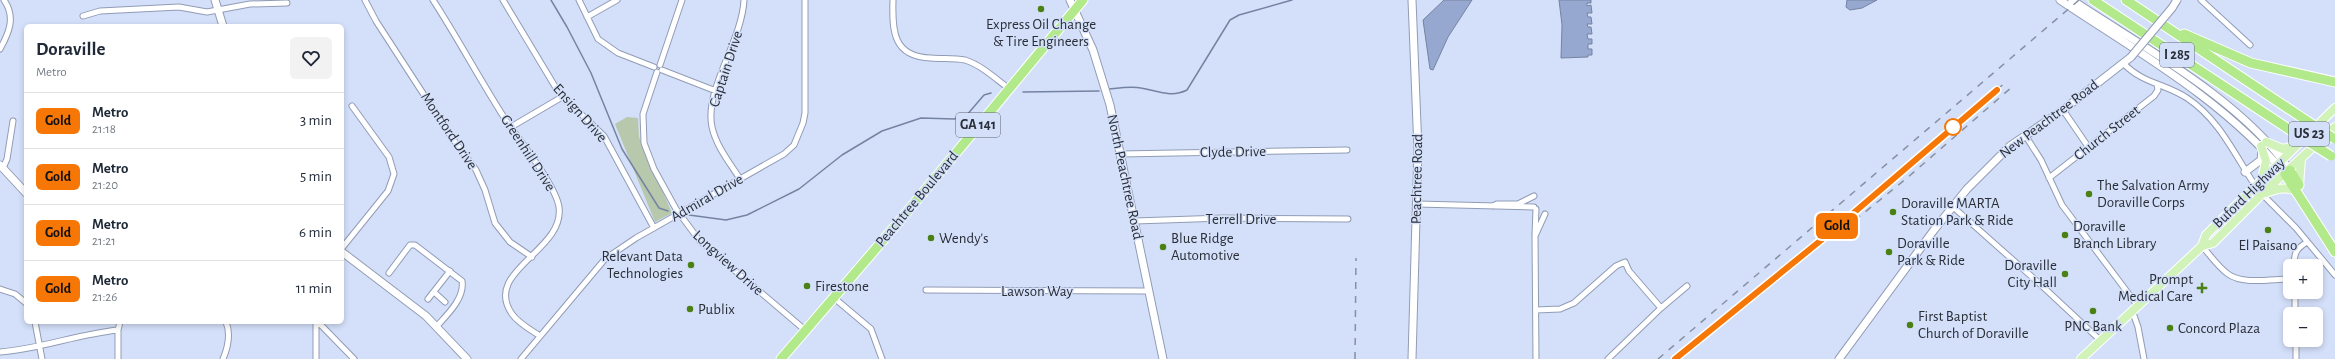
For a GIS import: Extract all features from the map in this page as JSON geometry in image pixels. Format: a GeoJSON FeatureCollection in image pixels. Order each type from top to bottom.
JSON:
{"type":"FeatureCollection","features":[{"type":"Feature","properties":{"kind":"highway","name":"Peachtree Boulevard"},"geometry":{"type":"LineString","coordinates":[[781,359],[833,296],[895,226],[1008,88],[1083,0]]}},
{"type":"Feature","properties":{"kind":"highway","name":"I 285"},"geometry":{"type":"LineString","coordinates":[[2093,0],[2333,157]]}},
{"type":"Feature","properties":{"kind":"highway","name":"I 285"},"geometry":{"type":"LineString","coordinates":[[2126,0],[2335,139]]}},
{"type":"Feature","properties":{"kind":"highway"},"geometry":{"type":"LineString","coordinates":[[2163,25],[2251,63],[2335,82]]}},
{"type":"Feature","properties":{"kind":"highway"},"geometry":{"type":"LineString","coordinates":[[2322,80],[2335,89]]}},
{"type":"Feature","properties":{"kind":"highway"},"geometry":{"type":"LineString","coordinates":[[2287,172],[2335,244]]}},
{"type":"Feature","properties":{"kind":"highway"},"geometry":{"type":"LineString","coordinates":[[2298,188],[2335,252]]}},
{"type":"Feature","properties":{"kind":"main road","name":"Buford Highway"},"geometry":{"type":"LineString","coordinates":[[2202,246],[2206,235],[2281,163],[2335,108]]}},
{"type":"Feature","properties":{"kind":"main road","name":"Buford Highway"},"geometry":{"type":"LineString","coordinates":[[2080,359],[2134,307],[2202,246],[2213,242],[2262,194],[2335,127]]}},
{"type":"Feature","properties":{"kind":"main road"},"geometry":{"type":"LineString","coordinates":[[2259,184],[2266,161],[2263,144],[2283,149],[2300,143]]}},
{"type":"Feature","properties":{"kind":"main road"},"geometry":{"type":"LineString","coordinates":[[2262,194],[2282,188],[2298,188],[2301,159]]}},
{"type":"Feature","properties":{"kind":"street"},"geometry":{"type":"LineString","coordinates":[[0,49],[7,36],[11,20],[4,0]]}},
{"type":"Feature","properties":{"kind":"street"},"geometry":{"type":"LineString","coordinates":[[215,0],[222,24]]}},
{"type":"Feature","properties":{"kind":"street","name":"Montford Drive"},"geometry":{"type":"LineString","coordinates":[[365,0],[376,21],[450,135],[476,170],[485,190],[495,222],[510,242],[532,257]]}},
{"type":"Feature","properties":{"kind":"street","name":"Greenhill Drive"},"geometry":{"type":"LineString","coordinates":[[433,0],[511,127],[554,192],[560,216],[552,234],[532,257],[512,276],[506,285],[505,295],[512,315],[540,336]]}},
{"type":"Feature","properties":{"kind":"street","name":"Ensign Drive"},"geometry":{"type":"LineString","coordinates":[[503,0],[562,96],[604,136],[654,228]]}},
{"type":"Feature","properties":{"kind":"street"},"geometry":{"type":"LineString","coordinates":[[579,0],[598,39],[613,50],[716,91]]}},
{"type":"Feature","properties":{"kind":"street"},"geometry":{"type":"LineString","coordinates":[[587,17],[617,0]]}},
{"type":"Feature","properties":{"kind":"street","name":"Longview Drive"},"geometry":{"type":"LineString","coordinates":[[682,0],[645,106],[644,143],[654,169],[680,214],[705,246],[805,330]]}},
{"type":"Feature","properties":{"kind":"street","name":"Captain Drive"},"geometry":{"type":"LineString","coordinates":[[740,179],[721,148],[712,128],[711,118],[716,91],[739,30],[744,0]]}},
{"type":"Feature","properties":{"kind":"street","name":"Admiral Drive"},"geometry":{"type":"LineString","coordinates":[[521,359],[605,259],[654,228],[784,154],[794,145],[804,118],[805,0]]}},
{"type":"Feature","properties":{"kind":"street"},"geometry":{"type":"LineString","coordinates":[[893,0],[894,33],[900,46],[918,57],[965,60],[982,68],[1008,88]]}},
{"type":"Feature","properties":{"kind":"street","name":"North Peachtree Road"},"geometry":{"type":"LineString","coordinates":[[1070,0],[1093,50],[1104,84],[1135,221],[1163,359]]}},
{"type":"Feature","properties":{"kind":"street","name":"Peachtree Road"},"geometry":{"type":"LineString","coordinates":[[1412,0],[1417,117],[1417,204],[1412,359]]}},
{"type":"Feature","properties":{"kind":"street"},"geometry":{"type":"LineString","coordinates":[[2060,0],[2199,94],[2263,144]]}},
{"type":"Feature","properties":{"kind":"street"},"geometry":{"type":"LineString","coordinates":[[2072,0],[2218,98],[2281,163],[2287,172]]}},
{"type":"Feature","properties":{"kind":"street","name":"New Peachtree Road"},"geometry":{"type":"LineString","coordinates":[[1839,359],[1952,206],[1986,169],[2025,135],[2063,110],[2131,57],[2178,0]]}},
{"type":"Feature","properties":{"kind":"street"},"geometry":{"type":"LineString","coordinates":[[2201,0],[2250,45]]}},
{"type":"Feature","properties":{"kind":"street"},"geometry":{"type":"LineString","coordinates":[[83,16],[93,11],[188,8],[207,12],[250,4],[287,3]]}},
{"type":"Feature","properties":{"kind":"street"},"geometry":{"type":"LineString","coordinates":[[2123,63],[2134,74],[2172,90],[2202,109],[2226,136],[2245,172],[2259,184]]}},
{"type":"Feature","properties":{"kind":"street","name":"Church Street"},"geometry":{"type":"LineString","coordinates":[[2049,178],[2154,96],[2158,90],[2157,84]]}},
{"type":"Feature","properties":{"kind":"street"},"geometry":{"type":"LineString","coordinates":[[511,127],[562,96]]}},
{"type":"Feature","properties":{"kind":"street"},"geometry":{"type":"LineString","coordinates":[[344,246],[388,191],[394,174],[389,157],[352,106]]}},
{"type":"Feature","properties":{"kind":"street"},"geometry":{"type":"LineString","coordinates":[[2063,110],[2089,148]]}},
{"type":"Feature","properties":{"kind":"street"},"geometry":{"type":"LineString","coordinates":[[13,121],[7,159],[1,166],[24,187]]}},
{"type":"Feature","properties":{"kind":"street"},"geometry":{"type":"LineString","coordinates":[[2025,135],[2035,150],[2070,217],[2134,307],[2144,359]]}},
{"type":"Feature","properties":{"kind":"street"},"geometry":{"type":"LineString","coordinates":[[2245,172],[2261,160],[2263,144]]}},
{"type":"Feature","properties":{"kind":"street","name":"Clyde Drive"},"geometry":{"type":"LineString","coordinates":[[1120,154],[1347,150]]}},
{"type":"Feature","properties":{"kind":"street"},"geometry":{"type":"LineString","coordinates":[[2262,194],[2296,228],[2335,275]]}},
{"type":"Feature","properties":{"kind":"street"},"geometry":{"type":"LineString","coordinates":[[1493,206],[1496,204],[1518,204],[1534,196]]}},
{"type":"Feature","properties":{"kind":"street"},"geometry":{"type":"LineString","coordinates":[[1417,204],[1493,206],[1497,208],[1535,208],[1536,359]]}},
{"type":"Feature","properties":{"kind":"street"},"geometry":{"type":"LineString","coordinates":[[1952,206],[2040,284],[2100,340]]}},
{"type":"Feature","properties":{"kind":"street"},"geometry":{"type":"LineString","coordinates":[[1535,236],[1546,214]]}},
{"type":"Feature","properties":{"kind":"street","name":"Terrell Drive"},"geometry":{"type":"LineString","coordinates":[[1135,221],[1223,218],[1348,219]]}},
{"type":"Feature","properties":{"kind":"street"},"geometry":{"type":"LineString","coordinates":[[2294,259],[2294,254],[2297,249],[2307,242]]}},
{"type":"Feature","properties":{"kind":"street"},"geometry":{"type":"LineString","coordinates":[[389,273],[410,245],[415,245],[462,281],[464,288],[454,306],[436,327]]}},
{"type":"Feature","properties":{"kind":"street"},"geometry":{"type":"LineString","coordinates":[[2202,246],[2219,266],[2234,277],[2245,280],[2283,279]]}},
{"type":"Feature","properties":{"kind":"street"},"geometry":{"type":"LineString","coordinates":[[344,254],[404,299],[436,327],[467,359]]}},
{"type":"Feature","properties":{"kind":"street"},"geometry":{"type":"LineString","coordinates":[[1536,310],[1560,309],[1574,303],[1616,266],[1624,262],[1629,271],[1661,308]]}},
{"type":"Feature","properties":{"kind":"street"},"geometry":{"type":"LineString","coordinates":[[428,299],[450,271]]}},
{"type":"Feature","properties":{"kind":"street"},"geometry":{"type":"LineString","coordinates":[[1608,359],[1686,286]]}},
{"type":"Feature","properties":{"kind":"street"},"geometry":{"type":"LineString","coordinates":[[0,289],[15,294],[24,301]]}},
{"type":"Feature","properties":{"kind":"street","name":"Lawson Way"},"geometry":{"type":"LineString","coordinates":[[926,290],[1149,291]]}},
{"type":"Feature","properties":{"kind":"street"},"geometry":{"type":"LineString","coordinates":[[434,292],[445,302]]}},
{"type":"Feature","properties":{"kind":"street"},"geometry":{"type":"LineString","coordinates":[[833,296],[871,329],[882,359]]}},
{"type":"Feature","properties":{"kind":"street"},"geometry":{"type":"LineString","coordinates":[[35,324],[42,359]]}},
{"type":"Feature","properties":{"kind":"street"},"geometry":{"type":"LineString","coordinates":[[118,359],[118,330],[120,324]]}},
{"type":"Feature","properties":{"kind":"street"},"geometry":{"type":"LineString","coordinates":[[223,359],[228,346],[227,324]]}},
{"type":"Feature","properties":{"kind":"street"},"geometry":{"type":"LineString","coordinates":[[316,359],[317,324]]}},
{"type":"Feature","properties":{"kind":"street"},"geometry":{"type":"LineString","coordinates":[[319,324],[354,359]]}},
{"type":"Feature","properties":{"kind":"street"},"geometry":{"type":"LineString","coordinates":[[0,352],[40,347],[91,332],[118,330]]}},
{"type":"Feature","properties":{"kind":"street"},"geometry":{"type":"LineString","coordinates":[[2296,347],[2296,359]]}},
{"type":"Feature","properties":{"kind":"green space"},"geometry":{"type":"Polygon","coordinates":[[[627,117],[638,118],[639,137],[672,213],[655,222],[615,124],[627,117]]]}},
{"type":"Feature","properties":{"kind":"water"},"geometry":{"type":"Polygon","coordinates":[[[1444,0],[1472,0],[1448,37],[1433,70],[1430,69],[1423,20],[1444,0]]]}},
{"type":"Feature","properties":{"kind":"water"},"geometry":{"type":"Polygon","coordinates":[[[1559,0],[1591,0],[1591,3],[1587,3],[1587,6],[1591,5],[1592,13],[1587,13],[1588,17],[1591,17],[1592,24],[1587,24],[1588,27],[1591,27],[1592,34],[1587,34],[1588,39],[1592,39],[1592,44],[1588,44],[1588,49],[1592,49],[1592,55],[1588,55],[1588,57],[1561,58],[1562,25],[1559,0]]]}},
{"type":"Feature","properties":{"kind":"water"},"geometry":{"type":"Polygon","coordinates":[[[1847,0],[1877,0],[1862,8],[1850,10],[1846,7],[1847,0]]]}},
{"type":"Feature","properties":{"kind":"waterway"},"geometry":{"type":"LineString","coordinates":[[551,0],[591,73],[622,149],[659,208],[668,211]]}},
{"type":"Feature","properties":{"kind":"waterway"},"geometry":{"type":"LineString","coordinates":[[1109,89],[1137,87],[1170,94],[1187,90],[1230,20],[1239,15],[1292,0]]}},
{"type":"Feature","properties":{"kind":"waterway"},"geometry":{"type":"LineString","coordinates":[[1023,92],[1099,91]]}},
{"type":"Feature","properties":{"kind":"waterway"},"geometry":{"type":"LineString","coordinates":[[689,215],[726,220],[747,215],[799,189],[842,155],[882,131],[921,118],[954,119],[966,116],[984,95],[991,93]]}},
{"type":"Feature","properties":{"kind":"railway"},"geometry":{"type":"LineString","coordinates":[[1658,359],[2079,0]]}},
{"type":"Feature","properties":{"kind":"railway"},"geometry":{"type":"LineString","coordinates":[[1675,359],[1836,228],[2007,81]]}},
{"type":"Feature","properties":{"kind":"railway"},"geometry":{"type":"LineString","coordinates":[[1833,238],[1907,178],[2012,87]]}},
{"type":"Feature","properties":{"kind":"railway"},"geometry":{"type":"LineString","coordinates":[[1355,359],[1356,258]]}},
{"type":"Feature","properties":{"kind":"metro line","name":"Gold"},"geometry":{"type":"LineString","coordinates":[[1675,359],[1836,228],[1997,90]]}},
{"type":"Feature","properties":{"kind":"place","name":"Express Oil Change & Tire Engineers"},"geometry":{"type":"Point","coordinates":[1041,9]}},
{"type":"Feature","properties":{"kind":"place","name":"The Salvation Army Doraville Corps"},"geometry":{"type":"Point","coordinates":[2089,194]}},
{"type":"Feature","properties":{"kind":"place","name":"Doraville MARTA Station Park & Ride"},"geometry":{"type":"Point","coordinates":[1893,212]}},
{"type":"Feature","properties":{"kind":"place","name":"El Paisano"},"geometry":{"type":"Point","coordinates":[2268,230]}},
{"type":"Feature","properties":{"kind":"place","name":"Doraville Branch Library"},"geometry":{"type":"Point","coordinates":[2065,235]}},
{"type":"Feature","properties":{"kind":"place","name":"Wendy's"},"geometry":{"type":"Point","coordinates":[931,238]}},
{"type":"Feature","properties":{"kind":"place","name":"Blue Ridge Automotive"},"geometry":{"type":"Point","coordinates":[1163,247]}},
{"type":"Feature","properties":{"kind":"place","name":"Doraville Park & Ride"},"geometry":{"type":"Point","coordinates":[1889,252]}},
{"type":"Feature","properties":{"kind":"place","name":"Relevant Data Technologies"},"geometry":{"type":"Point","coordinates":[691,265]}},
{"type":"Feature","properties":{"kind":"place","name":"Doraville City Hall"},"geometry":{"type":"Point","coordinates":[2065,274]}},
{"type":"Feature","properties":{"kind":"place","name":"Firestone"},"geometry":{"type":"Point","coordinates":[807,286]}},
{"type":"Feature","properties":{"kind":"place","name":"Prompt Medical Care"},"geometry":{"type":"Point","coordinates":[2202,288]}},
{"type":"Feature","properties":{"kind":"place","name":"Publix"},"geometry":{"type":"Point","coordinates":[690,309]}},
{"type":"Feature","properties":{"kind":"place","name":"PNC Bank"},"geometry":{"type":"Point","coordinates":[2093,311]}},
{"type":"Feature","properties":{"kind":"place","name":"First Baptist Church of Doraville"},"geometry":{"type":"Point","coordinates":[1910,325]}},
{"type":"Feature","properties":{"kind":"place","name":"Concord Plaza"},"geometry":{"type":"Point","coordinates":[2170,328]}}]}
